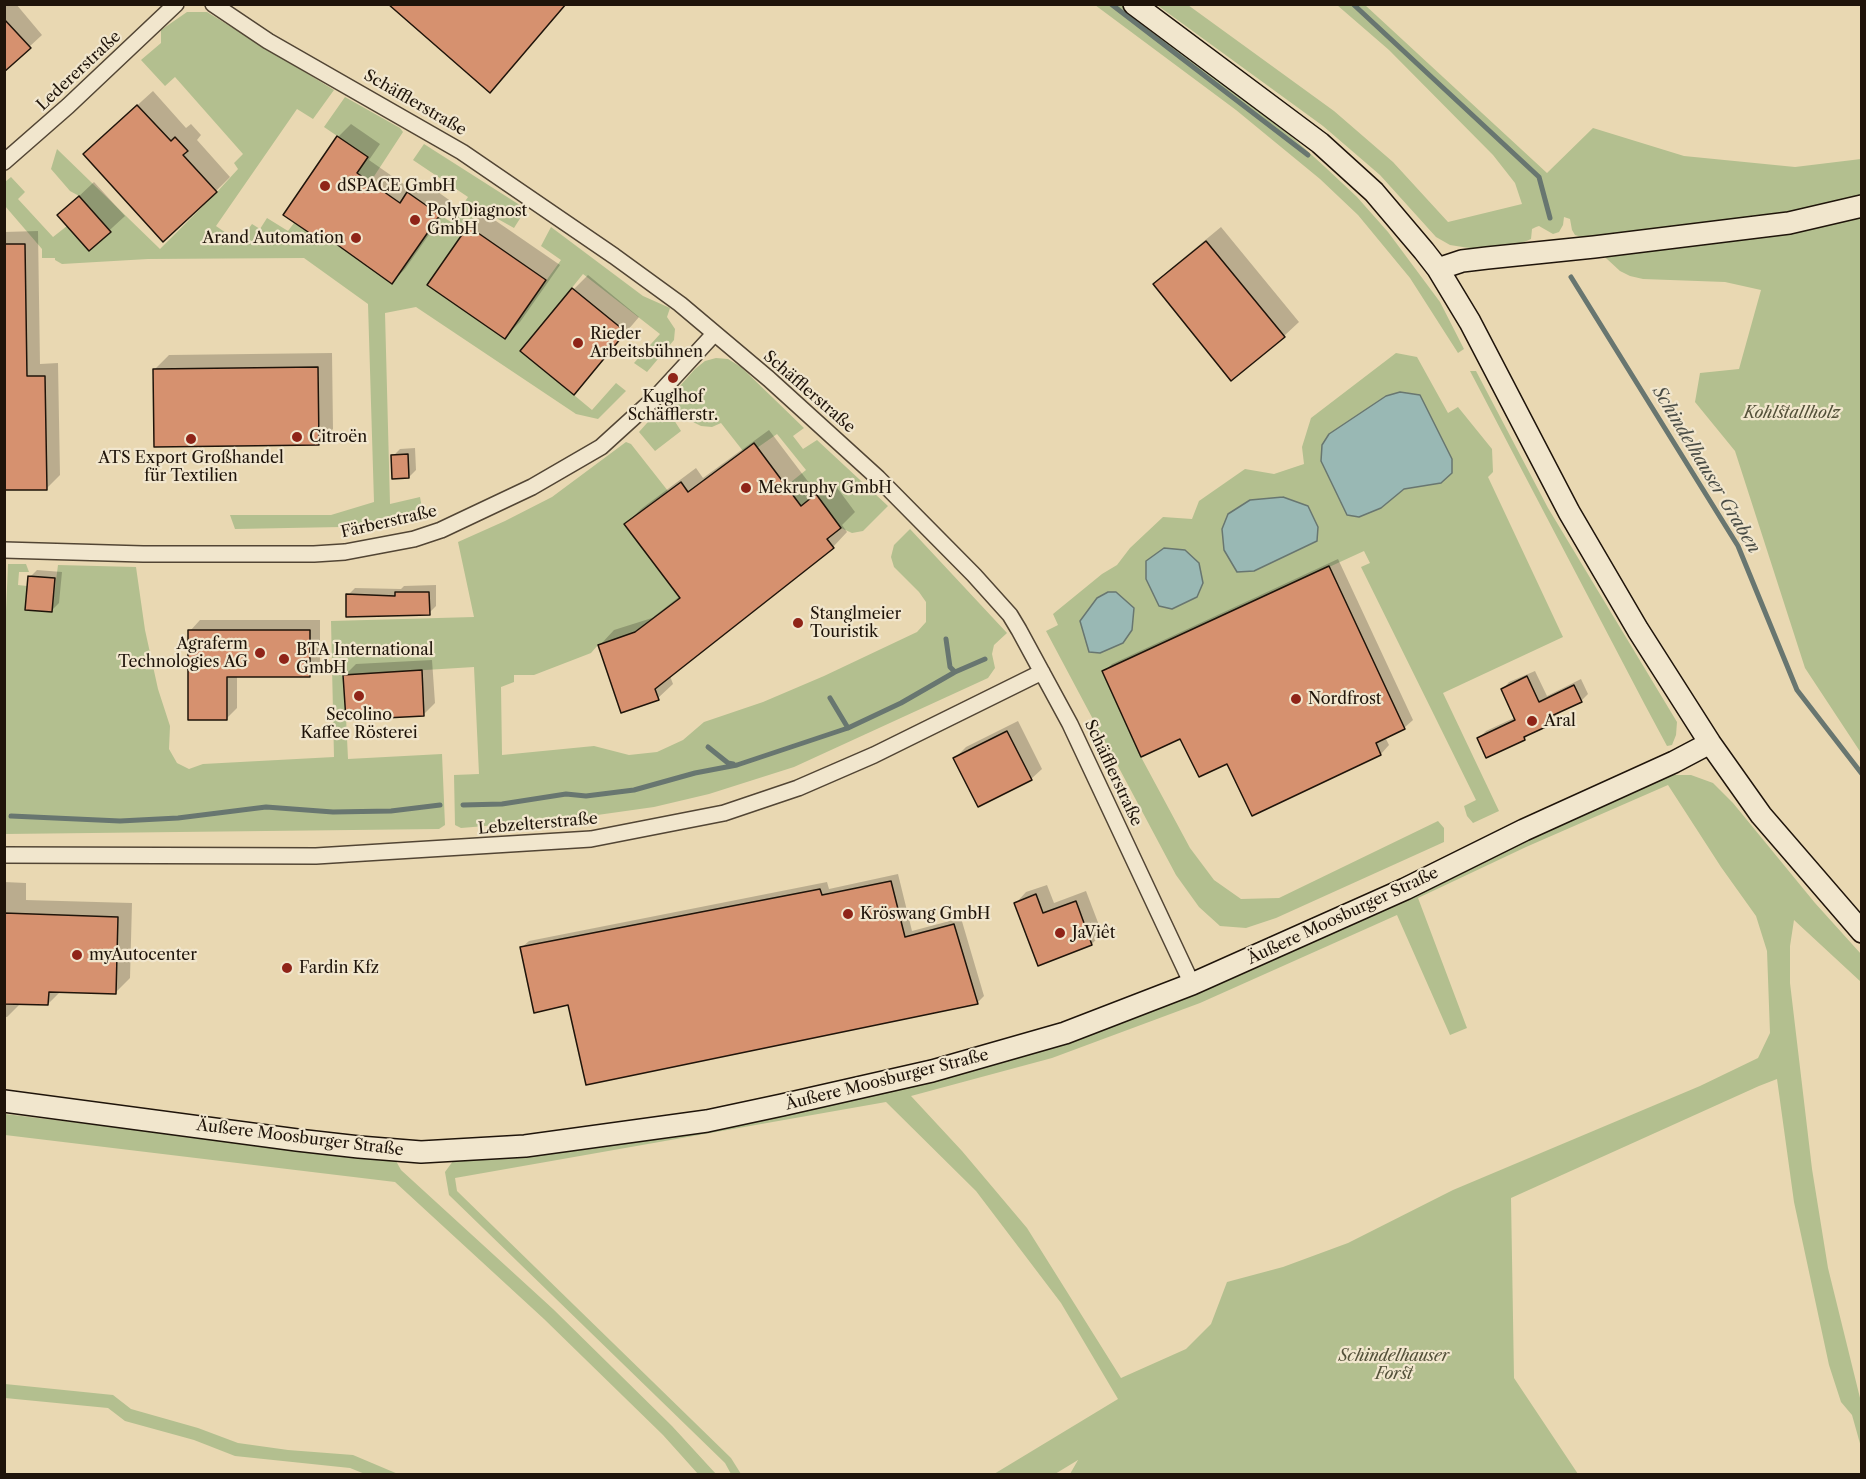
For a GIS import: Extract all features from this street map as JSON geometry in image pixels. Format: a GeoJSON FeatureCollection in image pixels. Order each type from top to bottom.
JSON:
{"type":"FeatureCollection","features":[{"type":"Feature","properties":{"kind":"street","name":"Ledererstraße"},"geometry":{"type":"LineString","coordinates":[[4,162],[68,106],[176,4]]}},
{"type":"Feature","properties":{"kind":"street","name":"Schäfflerstraße"},"geometry":{"type":"LineString","coordinates":[[213,4],[268,41],[470,157],[614,256],[680,304],[769,379],[878,478],[974,575],[1010,615],[1070,724],[1192,984]]}},
{"type":"Feature","properties":{"kind":"street"},"geometry":{"type":"LineString","coordinates":[[1134,4],[1272,107],[1348,168],[1374,192],[1438,269],[1470,322],[1569,512],[1638,630],[1710,743],[1761,815],[1862,932]]}},
{"type":"Feature","properties":{"kind":"street"},"geometry":{"type":"LineString","coordinates":[[1438,269],[1462,261],[1789,223],[1862,206]]}},
{"type":"Feature","properties":{"kind":"street","name":"Färberstraße"},"geometry":{"type":"LineString","coordinates":[[4,550],[143,554],[314,554],[345,552],[423,536],[441,530],[532,487],[601,447],[656,397],[714,334]]}},
{"type":"Feature","properties":{"kind":"street","name":"Lebzelterstraße"},"geometry":{"type":"LineString","coordinates":[[4,855],[316,856],[450,849],[602,837],[724,813],[798,788],[874,755],[1042,672]]}},
{"type":"Feature","properties":{"kind":"street","name":"Äußere Moosburger Straße"},"geometry":{"type":"LineString","coordinates":[[4,1101],[359,1148],[421,1152],[525,1146],[707,1121],[932,1071],[1065,1033],[1192,984],[1405,889],[1524,830],[1674,762],[1710,743]]}},
{"type":"Feature","properties":{"kind":"green space"},"geometry":{"type":"Polygon","coordinates":[[[1095,5],[1121,5],[1292,137],[1325,167],[1357,197],[1388,232],[1440,302],[1464,349],[1458,353],[1410,278],[1358,215],[1320,179],[1236,110],[1095,5]]]}},
{"type":"Feature","properties":{"kind":"green space"},"geometry":{"type":"Polygon","coordinates":[[[1157,5],[1188,5],[1334,111],[1393,162],[1448,222],[1522,204],[1515,183],[1493,155],[1389,50],[1337,5],[1365,5],[1547,173],[1593,128],[1684,156],[1795,167],[1861,159],[1861,196],[1769,217],[1585,238],[1575,235],[1570,219],[1564,217],[1559,232],[1553,234],[1539,226],[1532,229],[1531,239],[1522,243],[1490,248],[1450,245],[1436,237],[1380,175],[1323,126],[1157,5]]]}},
{"type":"Feature","properties":{"kind":"green space"},"geometry":{"type":"Polygon","coordinates":[[[187,12],[207,12],[334,90],[313,119],[297,109],[216,226],[239,242],[252,224],[260,229],[267,218],[288,231],[294,223],[315,236],[368,157],[324,127],[345,97],[400,128],[403,132],[371,181],[373,185],[333,242],[392,284],[440,215],[451,222],[468,197],[413,160],[424,144],[526,209],[514,228],[480,209],[427,285],[505,338],[561,260],[541,246],[551,227],[643,296],[670,308],[667,317],[675,329],[674,340],[647,372],[634,363],[660,334],[583,274],[521,351],[592,410],[616,383],[626,391],[598,419],[576,414],[416,307],[385,313],[390,504],[420,497],[422,508],[384,521],[341,527],[235,529],[230,515],[331,515],[374,502],[368,304],[304,258],[148,259],[62,264],[55,258],[42,258],[42,249],[5,206],[5,182],[11,177],[25,192],[18,199],[53,237],[67,226],[89,251],[111,232],[51,169],[57,149],[160,249],[217,192],[238,169],[234,163],[243,154],[175,77],[165,86],[141,60],[161,43],[161,30],[187,12]]]}},
{"type":"Feature","properties":{"kind":"green space","name":"Kohlstallholz"},"geometry":{"type":"Polygon","coordinates":[[[1861,213],[1861,753],[1805,668],[1735,451],[1695,402],[1700,373],[1739,369],[1761,290],[1725,282],[1643,279],[1630,276],[1620,271],[1594,247],[1861,213]]]}},
{"type":"Feature","properties":{"kind":"green space"},"geometry":{"type":"Polygon","coordinates":[[[1396,353],[1417,357],[1448,413],[1458,407],[1492,449],[1493,472],[1488,477],[1563,637],[1443,693],[1499,811],[1473,823],[1467,816],[1464,806],[1476,800],[1361,567],[1370,563],[1364,551],[1102,671],[1141,757],[1190,848],[1214,880],[1241,899],[1279,898],[1438,821],[1444,828],[1444,842],[1276,918],[1246,928],[1220,926],[1199,907],[1176,875],[1046,631],[1058,625],[1053,614],[1102,574],[1117,565],[1130,548],[1163,517],[1192,519],[1199,501],[1245,469],[1274,474],[1304,464],[1302,447],[1311,418],[1396,353]],[[1329,434],[1347,515],[1359,517],[1381,508],[1404,489],[1441,483],[1329,434]]]}},
{"type":"Feature","properties":{"kind":"green space"},"geometry":{"type":"Polygon","coordinates":[[[716,358],[728,359],[741,367],[804,428],[793,436],[803,449],[817,440],[888,506],[863,531],[852,533],[841,528],[816,494],[635,632],[598,645],[591,653],[534,675],[514,675],[514,682],[501,687],[502,755],[594,746],[629,755],[657,752],[683,740],[704,722],[763,702],[917,632],[926,622],[926,602],[894,567],[891,557],[894,545],[910,529],[1007,633],[994,645],[992,654],[995,668],[988,678],[794,767],[709,794],[654,807],[569,819],[461,828],[455,825],[454,775],[479,774],[474,667],[344,675],[348,759],[442,754],[445,825],[439,829],[5,834],[4,658],[8,564],[26,564],[29,572],[19,572],[18,585],[27,586],[52,612],[58,565],[136,567],[145,630],[158,689],[170,726],[169,749],[177,763],[189,769],[203,764],[334,757],[331,621],[474,617],[458,542],[552,497],[626,442],[631,444],[668,491],[624,524],[786,486],[806,470],[777,434],[757,448],[754,443],[743,451],[721,423],[712,427],[701,426],[683,413],[674,420],[681,431],[655,451],[639,432],[695,369],[705,361],[716,358]]]}},
{"type":"Feature","properties":{"kind":"green space"},"geometry":{"type":"Polygon","coordinates":[[[1470,371],[1476,371],[1548,508],[1677,722],[1672,745],[1667,746],[1470,371]]]}},
{"type":"Feature","properties":{"kind":"green space","name":"Schindelhauser Forst"},"geometry":{"type":"Polygon","coordinates":[[[1674,775],[1691,775],[1713,783],[1733,803],[1815,903],[1861,954],[1861,982],[1794,920],[1790,946],[1790,983],[1812,1169],[1828,1268],[1861,1402],[1861,1447],[1852,1415],[1841,1402],[1829,1365],[1794,1202],[1777,1079],[1511,1198],[1514,1378],[1578,1474],[1070,1474],[1078,1460],[1055,1474],[994,1474],[1118,1399],[1061,1303],[976,1191],[886,1102],[455,1178],[457,1191],[731,1458],[741,1474],[731,1474],[725,1463],[449,1195],[445,1172],[453,1161],[614,1143],[1052,1044],[1221,983],[1398,903],[1641,786],[1674,775]],[[1668,785],[1526,847],[1418,898],[1467,1028],[1450,1035],[1397,915],[1200,1003],[1052,1058],[911,1096],[962,1151],[1027,1228],[1121,1378],[1186,1349],[1211,1324],[1227,1282],[1283,1267],[1348,1243],[1453,1190],[1700,1086],[1758,1058],[1770,1033],[1767,951],[1756,916],[1668,785]]]}},
{"type":"Feature","properties":{"kind":"green space"},"geometry":{"type":"Polygon","coordinates":[[[5,1114],[396,1161],[401,1170],[553,1309],[672,1426],[716,1474],[698,1474],[663,1435],[544,1319],[395,1182],[5,1135],[5,1114]]]}},
{"type":"Feature","properties":{"kind":"green space"},"geometry":{"type":"Polygon","coordinates":[[[5,1384],[113,1395],[131,1409],[198,1428],[238,1443],[353,1455],[398,1474],[365,1474],[350,1468],[235,1456],[194,1440],[125,1421],[108,1408],[5,1398],[5,1384]]]}},
{"type":"Feature","properties":{"kind":"water"},"geometry":{"type":"Polygon","coordinates":[[[1400,392],[1420,395],[1452,459],[1452,473],[1441,483],[1404,489],[1381,508],[1359,517],[1347,515],[1321,461],[1322,445],[1329,434],[1386,396],[1400,392]]]}},
{"type":"Feature","properties":{"kind":"water"},"geometry":{"type":"Polygon","coordinates":[[[1283,497],[1308,506],[1318,527],[1317,541],[1254,571],[1237,572],[1224,550],[1222,529],[1228,514],[1250,500],[1283,497]]]}},
{"type":"Feature","properties":{"kind":"water"},"geometry":{"type":"Polygon","coordinates":[[[1164,548],[1185,550],[1199,563],[1203,583],[1197,597],[1172,609],[1159,606],[1146,579],[1146,561],[1164,548]]]}},
{"type":"Feature","properties":{"kind":"water"},"geometry":{"type":"Polygon","coordinates":[[[1108,592],[1116,592],[1134,608],[1132,630],[1123,643],[1100,653],[1089,652],[1080,621],[1097,598],[1108,592]]]}},
{"type":"Feature","properties":{"kind":"building"},"geometry":{"type":"Polygon","coordinates":[[[388,4],[566,4],[490,93],[388,4]]]}},
{"type":"Feature","properties":{"kind":"building"},"geometry":{"type":"Polygon","coordinates":[[[4,19],[31,48],[4,72],[4,19]]]}},
{"type":"Feature","properties":{"kind":"building"},"geometry":{"type":"Polygon","coordinates":[[[137,105],[171,141],[175,137],[188,151],[183,155],[217,192],[163,242],[83,154],[137,105]]]}},
{"type":"Feature","properties":{"kind":"building"},"geometry":{"type":"Polygon","coordinates":[[[337,136],[368,157],[357,173],[400,203],[407,192],[440,215],[392,284],[318,231],[314,236],[283,215],[337,136]]]}},
{"type":"Feature","properties":{"kind":"building"},"geometry":{"type":"Polygon","coordinates":[[[79,196],[111,232],[89,251],[57,215],[79,196]]]}},
{"type":"Feature","properties":{"kind":"building"},"geometry":{"type":"Polygon","coordinates":[[[468,226],[546,280],[505,339],[427,285],[468,226]]]}},
{"type":"Feature","properties":{"kind":"building"},"geometry":{"type":"Polygon","coordinates":[[[1206,241],[1285,337],[1231,381],[1153,284],[1206,241]]]}},
{"type":"Feature","properties":{"kind":"building"},"geometry":{"type":"Polygon","coordinates":[[[4,244],[25,244],[27,376],[45,376],[47,490],[4,490],[4,244]]]}},
{"type":"Feature","properties":{"kind":"building"},"geometry":{"type":"Polygon","coordinates":[[[572,288],[626,332],[574,395],[520,351],[572,288]]]}},
{"type":"Feature","properties":{"kind":"building"},"geometry":{"type":"Polygon","coordinates":[[[318,367],[319,445],[154,447],[153,369],[318,367]]]}},
{"type":"Feature","properties":{"kind":"building"},"geometry":{"type":"Polygon","coordinates":[[[754,443],[801,506],[816,494],[841,528],[827,539],[834,548],[655,689],[659,700],[621,713],[598,645],[635,632],[680,598],[624,524],[681,482],[688,492],[754,443]]]}},
{"type":"Feature","properties":{"kind":"building"},"geometry":{"type":"Polygon","coordinates":[[[408,454],[409,478],[392,479],[391,455],[408,454]]]}},
{"type":"Feature","properties":{"kind":"building","name":"Nordfrost"},"geometry":{"type":"Polygon","coordinates":[[[1329,566],[1405,729],[1376,743],[1381,755],[1252,816],[1227,764],[1199,777],[1180,739],[1141,757],[1102,671],[1329,566]]]}},
{"type":"Feature","properties":{"kind":"building"},"geometry":{"type":"Polygon","coordinates":[[[28,576],[55,578],[52,612],[25,610],[28,576]]]}},
{"type":"Feature","properties":{"kind":"building"},"geometry":{"type":"Polygon","coordinates":[[[395,592],[429,592],[430,615],[346,617],[346,594],[395,596],[395,592]]]}},
{"type":"Feature","properties":{"kind":"building"},"geometry":{"type":"Polygon","coordinates":[[[188,630],[310,630],[310,677],[227,677],[227,720],[188,720],[188,630]]]}},
{"type":"Feature","properties":{"kind":"building"},"geometry":{"type":"Polygon","coordinates":[[[422,670],[424,716],[346,720],[343,675],[422,670]]]}},
{"type":"Feature","properties":{"kind":"building"},"geometry":{"type":"Polygon","coordinates":[[[1527,676],[1539,702],[1574,685],[1582,702],[1547,718],[1550,725],[1524,737],[1525,740],[1486,758],[1477,738],[1515,720],[1501,689],[1527,676]]]}},
{"type":"Feature","properties":{"kind":"building"},"geometry":{"type":"Polygon","coordinates":[[[1007,731],[1032,780],[978,807],[953,758],[1007,731]]]}},
{"type":"Feature","properties":{"kind":"building"},"geometry":{"type":"Polygon","coordinates":[[[891,881],[905,937],[954,924],[978,1004],[586,1085],[568,1005],[534,1013],[520,947],[820,889],[822,895],[891,881]]]}},
{"type":"Feature","properties":{"kind":"building"},"geometry":{"type":"Polygon","coordinates":[[[1036,894],[1043,913],[1076,901],[1092,945],[1038,966],[1014,903],[1036,894]]]}},
{"type":"Feature","properties":{"kind":"building"},"geometry":{"type":"Polygon","coordinates":[[[4,913],[118,917],[116,994],[49,992],[48,1005],[4,1004],[4,913]]]}},
{"type":"Feature","properties":{"kind":"waterway"},"geometry":{"type":"LineString","coordinates":[[1111,4],[1308,155]]}},
{"type":"Feature","properties":{"kind":"waterway","name":"Schindelhauser Graben"},"geometry":{"type":"LineString","coordinates":[[1353,4],[1539,177],[1550,218]]}},
{"type":"Feature","properties":{"kind":"waterway","name":"Schindelhauser Graben"},"geometry":{"type":"LineString","coordinates":[[1571,277],[1738,546],[1797,690],[1862,774]]}},
{"type":"Feature","properties":{"kind":"waterway"},"geometry":{"type":"LineString","coordinates":[[946,639],[950,667],[955,672]]}},
{"type":"Feature","properties":{"kind":"waterway"},"geometry":{"type":"LineString","coordinates":[[463,805],[502,804],[566,794],[586,796],[634,790],[695,773],[737,765],[848,728],[901,703],[955,672],[985,659]]}},
{"type":"Feature","properties":{"kind":"waterway"},"geometry":{"type":"LineString","coordinates":[[830,698],[848,728]]}},
{"type":"Feature","properties":{"kind":"waterway"},"geometry":{"type":"LineString","coordinates":[[708,747],[728,763],[733,764]]}},
{"type":"Feature","properties":{"kind":"waterway"},"geometry":{"type":"LineString","coordinates":[[11,816],[120,821],[178,818],[266,807],[333,812],[391,811],[440,805]]}},
{"type":"Feature","properties":{"kind":"place","name":"dSPACE GmbH"},"geometry":{"type":"Point","coordinates":[325,186]}},
{"type":"Feature","properties":{"kind":"place","name":"PolyDiagnost GmbH"},"geometry":{"type":"Point","coordinates":[415,220]}},
{"type":"Feature","properties":{"kind":"place","name":"Arand Automation"},"geometry":{"type":"Point","coordinates":[356,238]}},
{"type":"Feature","properties":{"kind":"place","name":"Rieder Arbeitsbühnen"},"geometry":{"type":"Point","coordinates":[578,343]}},
{"type":"Feature","properties":{"kind":"place","name":"Kuglhof Schäfflerstr."},"geometry":{"type":"Point","coordinates":[673,378]}},
{"type":"Feature","properties":{"kind":"place","name":"Citroën"},"geometry":{"type":"Point","coordinates":[297,437]}},
{"type":"Feature","properties":{"kind":"place","name":"ATS Export Großhandel für Textilien"},"geometry":{"type":"Point","coordinates":[191,439]}},
{"type":"Feature","properties":{"kind":"place","name":"Mekruphy GmbH"},"geometry":{"type":"Point","coordinates":[746,488]}},
{"type":"Feature","properties":{"kind":"place","name":"Stanglmeier Touristik"},"geometry":{"type":"Point","coordinates":[798,623]}},
{"type":"Feature","properties":{"kind":"place","name":"Agraferm Technologies AG"},"geometry":{"type":"Point","coordinates":[260,653]}},
{"type":"Feature","properties":{"kind":"place","name":"BTA International GmbH"},"geometry":{"type":"Point","coordinates":[284,659]}},
{"type":"Feature","properties":{"kind":"place","name":"Secolino Kaffee Rösterei"},"geometry":{"type":"Point","coordinates":[359,696]}},
{"type":"Feature","properties":{"kind":"place","name":"Nordfrost"},"geometry":{"type":"Point","coordinates":[1296,699]}},
{"type":"Feature","properties":{"kind":"place","name":"Aral"},"geometry":{"type":"Point","coordinates":[1532,721]}},
{"type":"Feature","properties":{"kind":"place","name":"Kröswang GmbH"},"geometry":{"type":"Point","coordinates":[848,914]}},
{"type":"Feature","properties":{"kind":"place","name":"JaViêt"},"geometry":{"type":"Point","coordinates":[1060,933]}},
{"type":"Feature","properties":{"kind":"place","name":"myAutocenter"},"geometry":{"type":"Point","coordinates":[77,955]}},
{"type":"Feature","properties":{"kind":"place","name":"Fardin Kfz"},"geometry":{"type":"Point","coordinates":[287,968]}}]}
